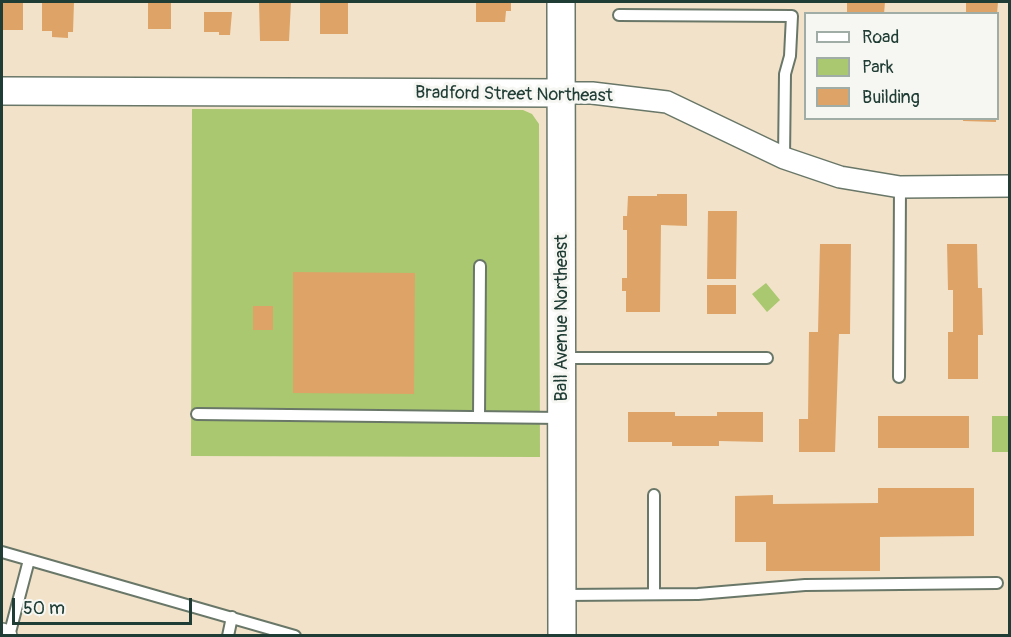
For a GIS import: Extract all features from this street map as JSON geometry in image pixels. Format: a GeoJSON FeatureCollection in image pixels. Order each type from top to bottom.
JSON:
{"type":"FeatureCollection","features":[{"type":"Feature","properties":{"kind":"street","name":"Ball Avenue Northeast"},"geometry":{"type":"LineString","coordinates":[[561,2],[562,636]]}},
{"type":"Feature","properties":{"kind":"street","name":"Bradford Street Northeast"},"geometry":{"type":"LineString","coordinates":[[2,91],[592,93],[667,102],[784,158],[840,177],[900,187],[1010,186]]}},
{"type":"Feature","properties":{"kind":"street"},"geometry":{"type":"LineString","coordinates":[[2,634],[7,636]]}},
{"type":"Feature","properties":{"kind":"lane"},"geometry":{"type":"LineString","coordinates":[[619,15],[792,16],[790,56],[785,74],[784,158]]}},
{"type":"Feature","properties":{"kind":"lane"},"geometry":{"type":"LineString","coordinates":[[899,377],[900,187]]}},
{"type":"Feature","properties":{"kind":"lane"},"geometry":{"type":"LineString","coordinates":[[479,417],[480,267]]}},
{"type":"Feature","properties":{"kind":"lane"},"geometry":{"type":"LineString","coordinates":[[562,358],[767,358]]}},
{"type":"Feature","properties":{"kind":"lane"},"geometry":{"type":"LineString","coordinates":[[197,414],[562,418]]}},
{"type":"Feature","properties":{"kind":"lane"},"geometry":{"type":"LineString","coordinates":[[654,495],[654,594]]}},
{"type":"Feature","properties":{"kind":"lane"},"geometry":{"type":"LineString","coordinates":[[2,552],[295,636]]}},
{"type":"Feature","properties":{"kind":"lane"},"geometry":{"type":"LineString","coordinates":[[7,636],[29,560]]}},
{"type":"Feature","properties":{"kind":"lane"},"geometry":{"type":"LineString","coordinates":[[562,595],[698,594],[805,585],[997,583]]}},
{"type":"Feature","properties":{"kind":"lane"},"geometry":{"type":"LineString","coordinates":[[228,636],[232,617]]}},
{"type":"Feature","properties":{"kind":"green space"},"geometry":{"type":"Polygon","coordinates":[[[192,109],[523,110],[532,114],[539,124],[540,457],[191,456],[192,109]]]}},
{"type":"Feature","properties":{"kind":"green space"},"geometry":{"type":"Polygon","coordinates":[[[766,283],[780,300],[767,312],[752,294],[766,283]]]}},
{"type":"Feature","properties":{"kind":"green space"},"geometry":{"type":"Polygon","coordinates":[[[992,416],[1009,416],[1009,452],[992,452],[992,416]]]}},
{"type":"Feature","properties":{"kind":"building"},"geometry":{"type":"Polygon","coordinates":[[[2,2],[23,2],[23,30],[2,30],[2,2]]]}},
{"type":"Feature","properties":{"kind":"building"},"geometry":{"type":"Polygon","coordinates":[[[42,2],[74,2],[73,32],[68,32],[68,38],[52,37],[52,31],[42,31],[42,2]]]}},
{"type":"Feature","properties":{"kind":"building"},"geometry":{"type":"Polygon","coordinates":[[[148,2],[171,2],[171,29],[148,29],[148,2]]]}},
{"type":"Feature","properties":{"kind":"building"},"geometry":{"type":"Polygon","coordinates":[[[259,2],[291,2],[289,41],[260,41],[259,2]]]}},
{"type":"Feature","properties":{"kind":"building"},"geometry":{"type":"Polygon","coordinates":[[[320,2],[348,2],[348,34],[320,34],[320,2]]]}},
{"type":"Feature","properties":{"kind":"building"},"geometry":{"type":"Polygon","coordinates":[[[476,2],[511,2],[511,11],[506,11],[505,22],[476,22],[476,2]]]}},
{"type":"Feature","properties":{"kind":"building"},"geometry":{"type":"Polygon","coordinates":[[[847,2],[885,2],[884,12],[847,12],[847,2]]]}},
{"type":"Feature","properties":{"kind":"building"},"geometry":{"type":"Polygon","coordinates":[[[966,2],[998,2],[997,12],[966,12],[966,2]]]}},
{"type":"Feature","properties":{"kind":"building"},"geometry":{"type":"Polygon","coordinates":[[[204,12],[232,12],[230,35],[204,32],[204,12]]]}},
{"type":"Feature","properties":{"kind":"building"},"geometry":{"type":"Polygon","coordinates":[[[996,120],[996,122],[963,121],[996,120]]]}},
{"type":"Feature","properties":{"kind":"building"},"geometry":{"type":"Polygon","coordinates":[[[657,194],[687,194],[687,226],[661,225],[660,312],[626,312],[626,291],[622,291],[622,278],[627,278],[627,230],[623,230],[623,216],[627,216],[628,196],[657,196],[657,194]]]}},
{"type":"Feature","properties":{"kind":"building"},"geometry":{"type":"Polygon","coordinates":[[[708,211],[737,211],[736,279],[707,279],[708,211]]]}},
{"type":"Feature","properties":{"kind":"building"},"geometry":{"type":"Polygon","coordinates":[[[820,244],[851,244],[850,334],[839,334],[835,452],[799,452],[799,419],[808,419],[809,332],[818,332],[820,244]]]}},
{"type":"Feature","properties":{"kind":"building"},"geometry":{"type":"Polygon","coordinates":[[[947,244],[977,244],[978,288],[982,288],[983,335],[978,335],[978,379],[948,379],[948,332],[953,332],[953,290],[948,290],[947,244]]]}},
{"type":"Feature","properties":{"kind":"building"},"geometry":{"type":"Polygon","coordinates":[[[293,272],[415,273],[414,394],[293,393],[293,272]]]}},
{"type":"Feature","properties":{"kind":"building"},"geometry":{"type":"Polygon","coordinates":[[[707,285],[736,285],[736,314],[707,314],[707,285]]]}},
{"type":"Feature","properties":{"kind":"building"},"geometry":{"type":"Polygon","coordinates":[[[253,306],[273,306],[273,330],[253,330],[253,306]]]}},
{"type":"Feature","properties":{"kind":"building"},"geometry":{"type":"Polygon","coordinates":[[[628,412],[675,412],[675,416],[717,416],[717,412],[763,412],[763,442],[719,441],[719,446],[672,446],[672,442],[628,442],[628,412]]]}},
{"type":"Feature","properties":{"kind":"building"},"geometry":{"type":"Polygon","coordinates":[[[878,416],[969,416],[969,448],[878,448],[878,416]]]}},
{"type":"Feature","properties":{"kind":"building"},"geometry":{"type":"Polygon","coordinates":[[[878,488],[974,488],[974,536],[880,537],[880,571],[766,571],[766,542],[735,542],[735,496],[773,495],[773,504],[878,503],[878,488]]]}}]}
